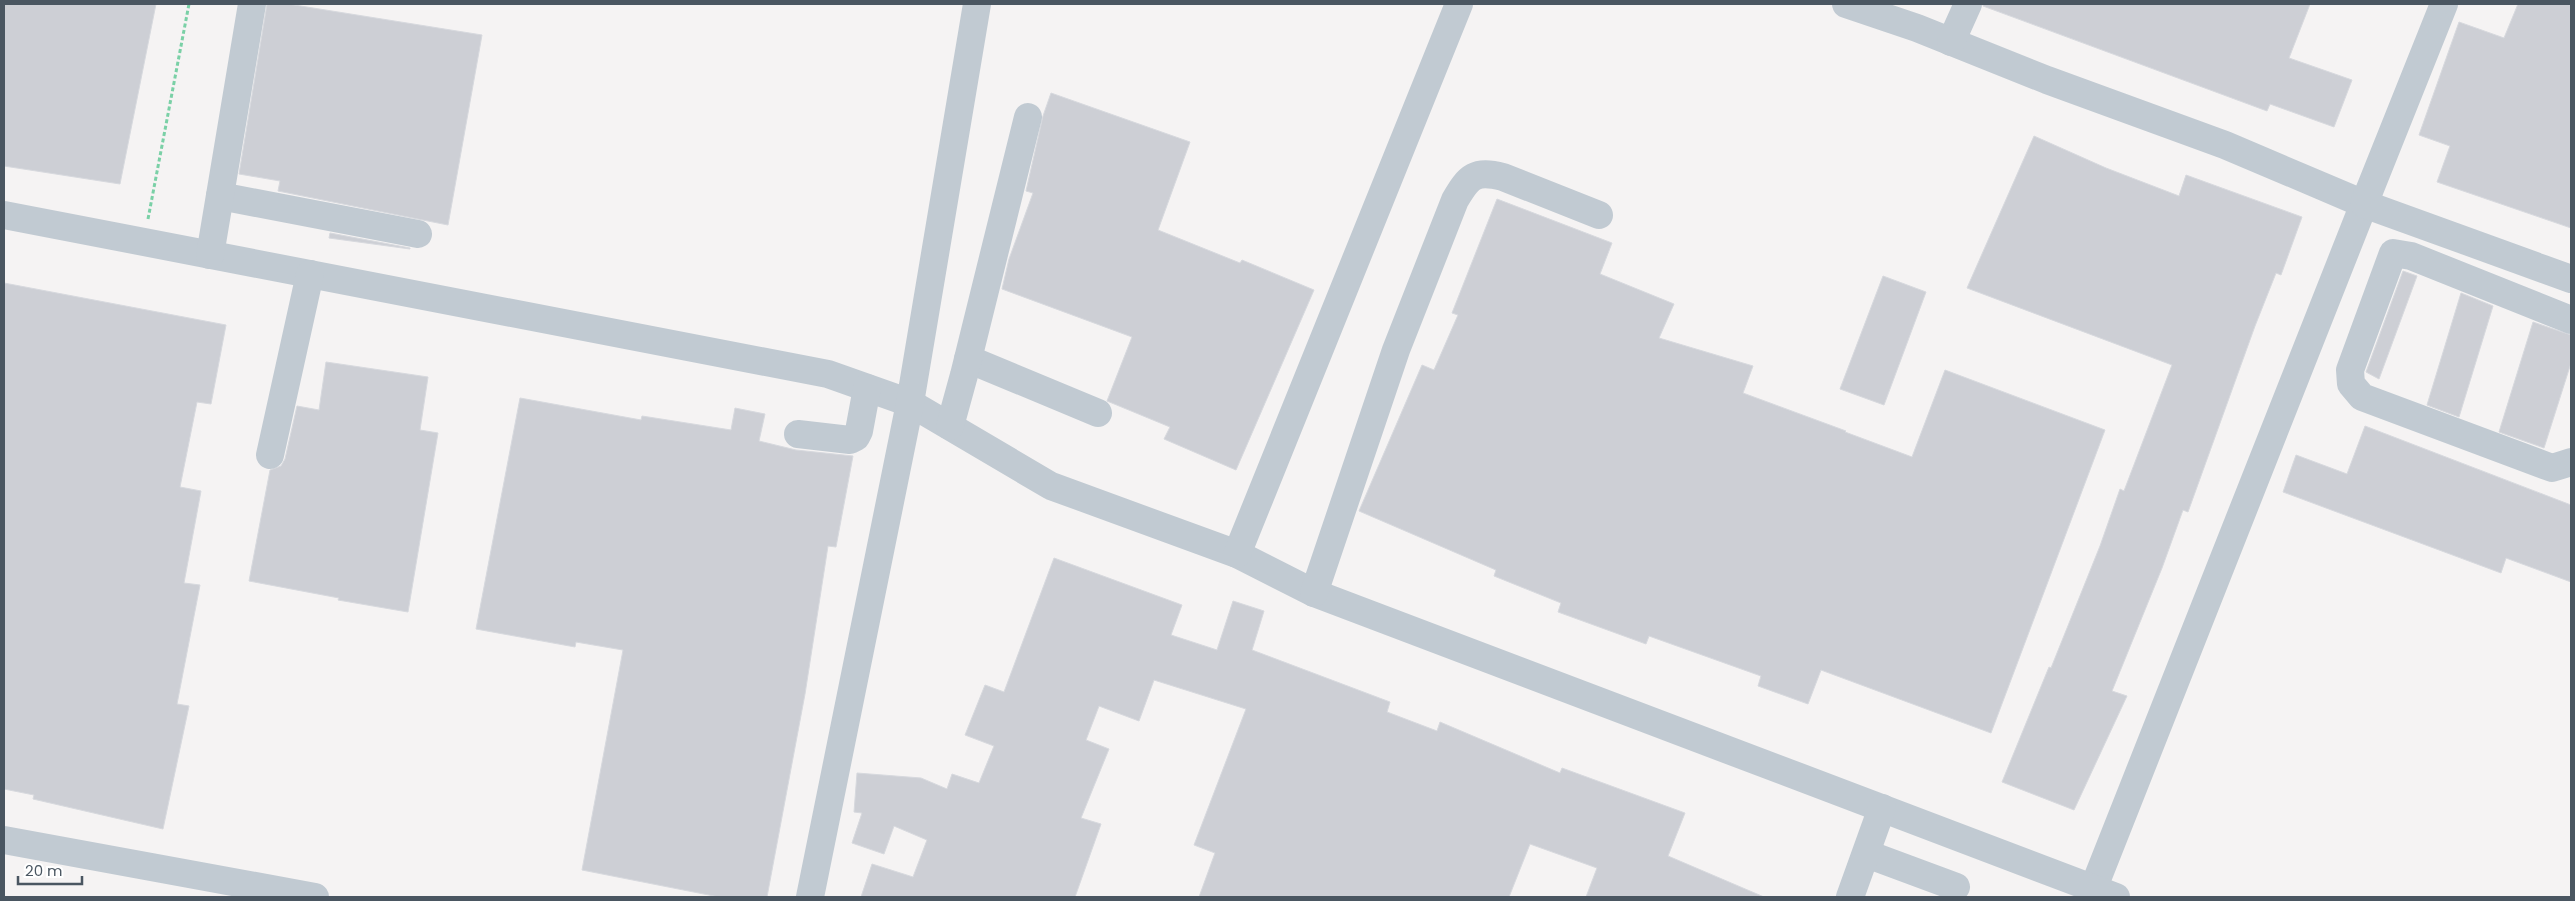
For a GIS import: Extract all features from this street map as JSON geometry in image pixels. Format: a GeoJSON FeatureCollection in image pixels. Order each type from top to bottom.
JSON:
{"type":"FeatureCollection","features":[{"type":"Feature","properties":{"kind":"lane"},"geometry":{"type":"LineString","coordinates":[[210,255],[252,4]]}},
{"type":"Feature","properties":{"kind":"lane"},"geometry":{"type":"LineString","coordinates":[[810,897],[910,403],[976,4]]}},
{"type":"Feature","properties":{"kind":"lane"},"geometry":{"type":"LineString","coordinates":[[1238,554],[1459,4]]}},
{"type":"Feature","properties":{"kind":"lane"},"geometry":{"type":"LineString","coordinates":[[1846,4],[2225,145],[2364,204],[2571,279]]}},
{"type":"Feature","properties":{"kind":"lane"},"geometry":{"type":"LineString","coordinates":[[1951,42],[1968,4]]}},
{"type":"Feature","properties":{"kind":"lane"},"geometry":{"type":"LineString","coordinates":[[4,215],[828,374],[910,403],[1051,486],[1238,554],[1314,593],[1882,808],[2100,894],[2364,204],[2444,4]]}},
{"type":"Feature","properties":{"kind":"lane"},"geometry":{"type":"LineString","coordinates":[[950,426],[1028,117]]}},
{"type":"Feature","properties":{"kind":"lane"},"geometry":{"type":"LineString","coordinates":[[1314,593],[1396,350],[1455,200],[1463,186],[1473,175],[1487,173],[1503,177],[1599,215]]}},
{"type":"Feature","properties":{"kind":"lane"},"geometry":{"type":"LineString","coordinates":[[220,196],[418,234]]}},
{"type":"Feature","properties":{"kind":"lane"},"geometry":{"type":"LineString","coordinates":[[2571,320],[2411,256],[2393,253],[2350,370],[2351,384],[2362,397],[2552,468],[2571,462]]}},
{"type":"Feature","properties":{"kind":"lane"},"geometry":{"type":"LineString","coordinates":[[270,455],[310,274]]}},
{"type":"Feature","properties":{"kind":"lane"},"geometry":{"type":"LineString","coordinates":[[968,359],[1098,413]]}},
{"type":"Feature","properties":{"kind":"lane"},"geometry":{"type":"LineString","coordinates":[[798,434],[850,440],[856,437],[859,432],[868,388]]}},
{"type":"Feature","properties":{"kind":"lane"},"geometry":{"type":"LineString","coordinates":[[1850,897],[1882,808]]}},
{"type":"Feature","properties":{"kind":"lane"},"geometry":{"type":"LineString","coordinates":[[4,840],[305,896]]}},
{"type":"Feature","properties":{"kind":"lane"},"geometry":{"type":"LineString","coordinates":[[1867,854],[1956,887]]}},
{"type":"Feature","properties":{"kind":"path"},"geometry":{"type":"LineString","coordinates":[[143,242],[189,4]]}},
{"type":"Feature","properties":{"kind":"building"},"geometry":{"type":"Polygon","coordinates":[[[4,4],[156,4],[120,184],[4,166],[4,4]]]}},
{"type":"Feature","properties":{"kind":"building"},"geometry":{"type":"Polygon","coordinates":[[[267,4],[288,4],[482,35],[448,225],[278,191],[280,181],[239,174],[267,4]]]}},
{"type":"Feature","properties":{"kind":"building"},"geometry":{"type":"Polygon","coordinates":[[[1983,4],[2310,4],[2289,58],[2352,80],[2334,127],[2270,104],[2267,111],[1983,6],[1983,4]]]}},
{"type":"Feature","properties":{"kind":"building"},"geometry":{"type":"Polygon","coordinates":[[[2518,4],[2571,4],[2571,228],[2437,182],[2450,146],[2419,135],[2459,22],[2504,38],[2518,4]]]}},
{"type":"Feature","properties":{"kind":"building"},"geometry":{"type":"Polygon","coordinates":[[[1051,93],[1190,142],[1158,230],[1240,263],[1242,260],[1314,290],[1236,470],[1164,439],[1170,427],[1107,401],[1132,337],[1002,289],[1009,259],[1033,193],[1026,191],[1043,116],[1051,93]]]}},
{"type":"Feature","properties":{"kind":"building"},"geometry":{"type":"Polygon","coordinates":[[[2034,136],[2106,168],[2179,196],[2186,175],[2302,217],[2281,275],[2276,273],[2255,326],[2188,512],[2183,510],[2162,568],[2112,691],[2127,696],[2074,810],[2002,782],[2049,667],[2051,668],[2100,546],[2120,489],[2124,491],[2172,365],[1967,288],[2034,136]]]}},
{"type":"Feature","properties":{"kind":"building"},"geometry":{"type":"Polygon","coordinates":[[[1497,199],[1612,243],[1600,274],[1674,304],[1659,338],[1753,366],[1743,393],[1845,432],[1912,457],[1945,370],[2105,430],[1991,733],[1821,670],[1808,704],[1758,686],[1761,676],[1649,636],[1646,644],[1558,612],[1561,603],[1494,576],[1496,570],[1359,511],[1422,365],[1434,370],[1458,315],[1452,313],[1497,199]]]}},
{"type":"Feature","properties":{"kind":"building"},"geometry":{"type":"Polygon","coordinates":[[[330,233],[410,248],[410,249],[329,238],[330,233]]]}},
{"type":"Feature","properties":{"kind":"building"},"geometry":{"type":"Polygon","coordinates":[[[2403,271],[2417,276],[2379,379],[2366,372],[2403,271]]]}},
{"type":"Feature","properties":{"kind":"building"},"geometry":{"type":"Polygon","coordinates":[[[1883,276],[1926,292],[1884,405],[1840,389],[1883,276]]]}},
{"type":"Feature","properties":{"kind":"building"},"geometry":{"type":"Polygon","coordinates":[[[4,283],[226,325],[211,404],[197,402],[180,487],[201,491],[184,583],[200,585],[177,704],[189,706],[163,829],[33,799],[34,795],[4,789],[4,283]]]}},
{"type":"Feature","properties":{"kind":"building"},"geometry":{"type":"Polygon","coordinates":[[[2461,293],[2493,306],[2459,417],[2427,405],[2461,293]]]}},
{"type":"Feature","properties":{"kind":"building"},"geometry":{"type":"Polygon","coordinates":[[[2533,322],[2571,335],[2571,363],[2544,448],[2499,432],[2533,322]]]}},
{"type":"Feature","properties":{"kind":"building"},"geometry":{"type":"Polygon","coordinates":[[[326,362],[428,377],[420,430],[438,433],[408,612],[338,600],[339,598],[249,581],[270,470],[281,466],[285,459],[297,406],[319,410],[326,362]]]}},
{"type":"Feature","properties":{"kind":"building"},"geometry":{"type":"Polygon","coordinates":[[[520,398],[641,420],[642,416],[731,430],[735,408],[765,414],[759,441],[796,450],[853,456],[836,547],[828,546],[805,694],[767,897],[719,897],[582,870],[623,650],[576,642],[575,647],[476,629],[520,398]]]}},
{"type":"Feature","properties":{"kind":"building"},"geometry":{"type":"Polygon","coordinates":[[[2365,426],[2571,505],[2571,582],[2506,558],[2501,573],[2283,492],[2296,455],[2347,474],[2365,426]]]}},
{"type":"Feature","properties":{"kind":"building"},"geometry":{"type":"Polygon","coordinates":[[[1054,558],[1182,605],[1171,635],[1217,650],[1233,601],[1264,611],[1252,650],[1390,702],[1387,712],[1437,731],[1440,722],[1560,773],[1562,768],[1685,813],[1668,856],[1764,897],[1586,897],[1597,868],[1530,844],[1509,897],[1199,897],[1215,853],[1194,845],[1246,709],[1154,680],[1139,721],[1099,706],[1086,740],[1109,749],[1081,818],[1101,824],[1075,897],[861,897],[872,864],[913,877],[927,840],[894,826],[884,854],[852,843],[862,813],[854,812],[857,773],[921,778],[947,789],[952,774],[979,783],[994,746],[965,735],[985,685],[1004,692],[1054,558]]]}}]}
